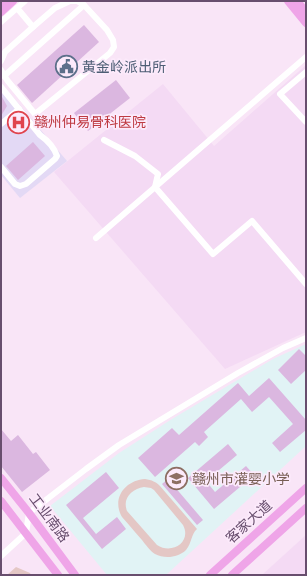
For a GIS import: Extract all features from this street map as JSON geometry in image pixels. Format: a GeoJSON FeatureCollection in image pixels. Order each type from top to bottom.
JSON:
{"type":"FeatureCollection","features":[{"type":"Feature","properties":{"kind":"main road"},"geometry":{"type":"LineString","coordinates":[[288,1],[306,23]]}},
{"type":"Feature","properties":{"kind":"main road"},"geometry":{"type":"LineString","coordinates":[[297,1],[306,12]]}},
{"type":"Feature","properties":{"kind":"main road"},"geometry":{"type":"LineString","coordinates":[[1,12],[15,4]]}},
{"type":"Feature","properties":{"kind":"main road","name":"工业南路"},"geometry":{"type":"LineString","coordinates":[[1,478],[75,575]]}},
{"type":"Feature","properties":{"kind":"main road","name":"客家大道"},"geometry":{"type":"LineString","coordinates":[[210,575],[306,488]]}},
{"type":"Feature","properties":{"kind":"main road","name":"工业南路"},"geometry":{"type":"LineString","coordinates":[[1,501],[58,575]]}},
{"type":"Feature","properties":{"kind":"main road","name":"客家大道"},"geometry":{"type":"LineString","coordinates":[[232,575],[306,508]]}},
{"type":"Feature","properties":{"kind":"street"},"geometry":{"type":"LineString","coordinates":[[1,22],[15,4],[24,1]]}},
{"type":"Feature","properties":{"kind":"street"},"geometry":{"type":"LineString","coordinates":[[1,61],[5,52],[33,27],[55,8],[70,1],[77,1],[84,6],[107,30],[113,40],[114,47],[110,53],[35,114],[3,73],[84,6]]}},
{"type":"Feature","properties":{"kind":"street"},"geometry":{"type":"LineString","coordinates":[[15,4],[33,27]]}},
{"type":"Feature","properties":{"kind":"street"},"geometry":{"type":"LineString","coordinates":[[96,238],[306,57]]}},
{"type":"Feature","properties":{"kind":"street"},"geometry":{"type":"LineString","coordinates":[[306,72],[280,94],[306,122]]}},
{"type":"Feature","properties":{"kind":"street"},"geometry":{"type":"LineString","coordinates":[[1,87],[40,135],[55,150],[57,156],[26,184],[20,186],[15,184],[1,166]]}},
{"type":"Feature","properties":{"kind":"street"},"geometry":{"type":"LineString","coordinates":[[1,124],[19,109]]}},
{"type":"Feature","properties":{"kind":"street"},"geometry":{"type":"LineString","coordinates":[[104,140],[136,156],[158,174],[155,187]]}},
{"type":"Feature","properties":{"kind":"street"},"geometry":{"type":"LineString","coordinates":[[155,187],[213,254],[252,221],[306,284]]}},
{"type":"Feature","properties":{"kind":"street"},"geometry":{"type":"LineString","coordinates":[[1,556],[26,533],[29,513],[119,445],[238,372],[283,348],[306,338]]}},
{"type":"Feature","properties":{"kind":"shaded area"},"geometry":{"type":"Polygon","coordinates":[[[306,65],[306,332],[225,369],[54,172],[163,84],[214,146],[306,65]]]}},
{"type":"Feature","properties":{"kind":"shaded area","name":"赣州仲易骨科医院"},"geometry":{"type":"Polygon","coordinates":[[[1,83],[67,161],[20,198],[1,175],[1,83]]]}},
{"type":"Feature","properties":{"kind":"shaded area","name":"赣州市灌婴小学"},"geometry":{"type":"Polygon","coordinates":[[[306,344],[306,446],[166,575],[107,575],[50,506],[119,453],[172,419],[273,359],[306,344]]]}},
{"type":"Feature","properties":{"kind":"shaded area"},"geometry":{"type":"Polygon","coordinates":[[[147,479],[154,481],[197,529],[188,547],[183,553],[171,557],[163,557],[155,554],[122,517],[119,510],[119,497],[126,486],[138,480],[147,479]],[[144,487],[132,492],[127,498],[127,511],[157,545],[163,548],[174,548],[183,541],[185,537],[183,525],[151,488],[144,487]]]}},
{"type":"Feature","properties":{"kind":"shaded area"},"geometry":{"type":"Polygon","coordinates":[[[306,535],[306,575],[262,575],[306,535]]]}},
{"type":"Feature","properties":{"kind":"shaded area"},"geometry":{"type":"Polygon","coordinates":[[[16,567],[30,573],[31,575],[7,575],[16,567]]]}},
{"type":"Feature","properties":{"kind":"building"},"geometry":{"type":"Polygon","coordinates":[[[84,25],[99,42],[32,103],[17,85],[84,25]]]}},
{"type":"Feature","properties":{"kind":"building"},"geometry":{"type":"Polygon","coordinates":[[[116,80],[130,98],[88,131],[74,113],[116,80]]]}},
{"type":"Feature","properties":{"kind":"building"},"geometry":{"type":"Polygon","coordinates":[[[1,95],[7,106],[1,116],[1,95]]]}},
{"type":"Feature","properties":{"kind":"building"},"geometry":{"type":"Polygon","coordinates":[[[33,142],[45,156],[18,180],[6,166],[33,142]]]}},
{"type":"Feature","properties":{"kind":"building"},"geometry":{"type":"Polygon","coordinates":[[[299,349],[306,356],[306,370],[291,384],[278,370],[299,349]]]}},
{"type":"Feature","properties":{"kind":"building"},"geometry":{"type":"Polygon","coordinates":[[[269,378],[306,420],[306,430],[280,452],[272,443],[293,424],[269,397],[252,412],[241,399],[204,432],[208,437],[199,446],[195,442],[155,477],[138,458],[172,428],[179,435],[238,383],[249,396],[269,378]]]}},
{"type":"Feature","properties":{"kind":"building"},"geometry":{"type":"Polygon","coordinates":[[[1,429],[11,441],[18,435],[33,454],[36,452],[50,470],[22,492],[1,466],[1,429]]]}},
{"type":"Feature","properties":{"kind":"building"},"geometry":{"type":"Polygon","coordinates":[[[228,444],[237,455],[206,481],[215,492],[246,466],[254,475],[214,509],[188,478],[228,444]]]}},
{"type":"Feature","properties":{"kind":"building"},"geometry":{"type":"Polygon","coordinates":[[[106,472],[119,488],[83,518],[96,534],[117,517],[126,529],[102,549],[66,505],[106,472]]]}},
{"type":"Feature","properties":{"kind":"building"},"geometry":{"type":"Polygon","coordinates":[[[168,479],[203,520],[197,525],[162,484],[168,479]]]}},
{"type":"Feature","properties":{"kind":"place","name":"黄金岭派出所"},"geometry":{"type":"Point","coordinates":[67,67]}},
{"type":"Feature","properties":{"kind":"place","name":"赣州仲易骨科医院"},"geometry":{"type":"Point","coordinates":[18,122]}},
{"type":"Feature","properties":{"kind":"place","name":"赣州市灌婴小学"},"geometry":{"type":"Point","coordinates":[177,479]}}]}
